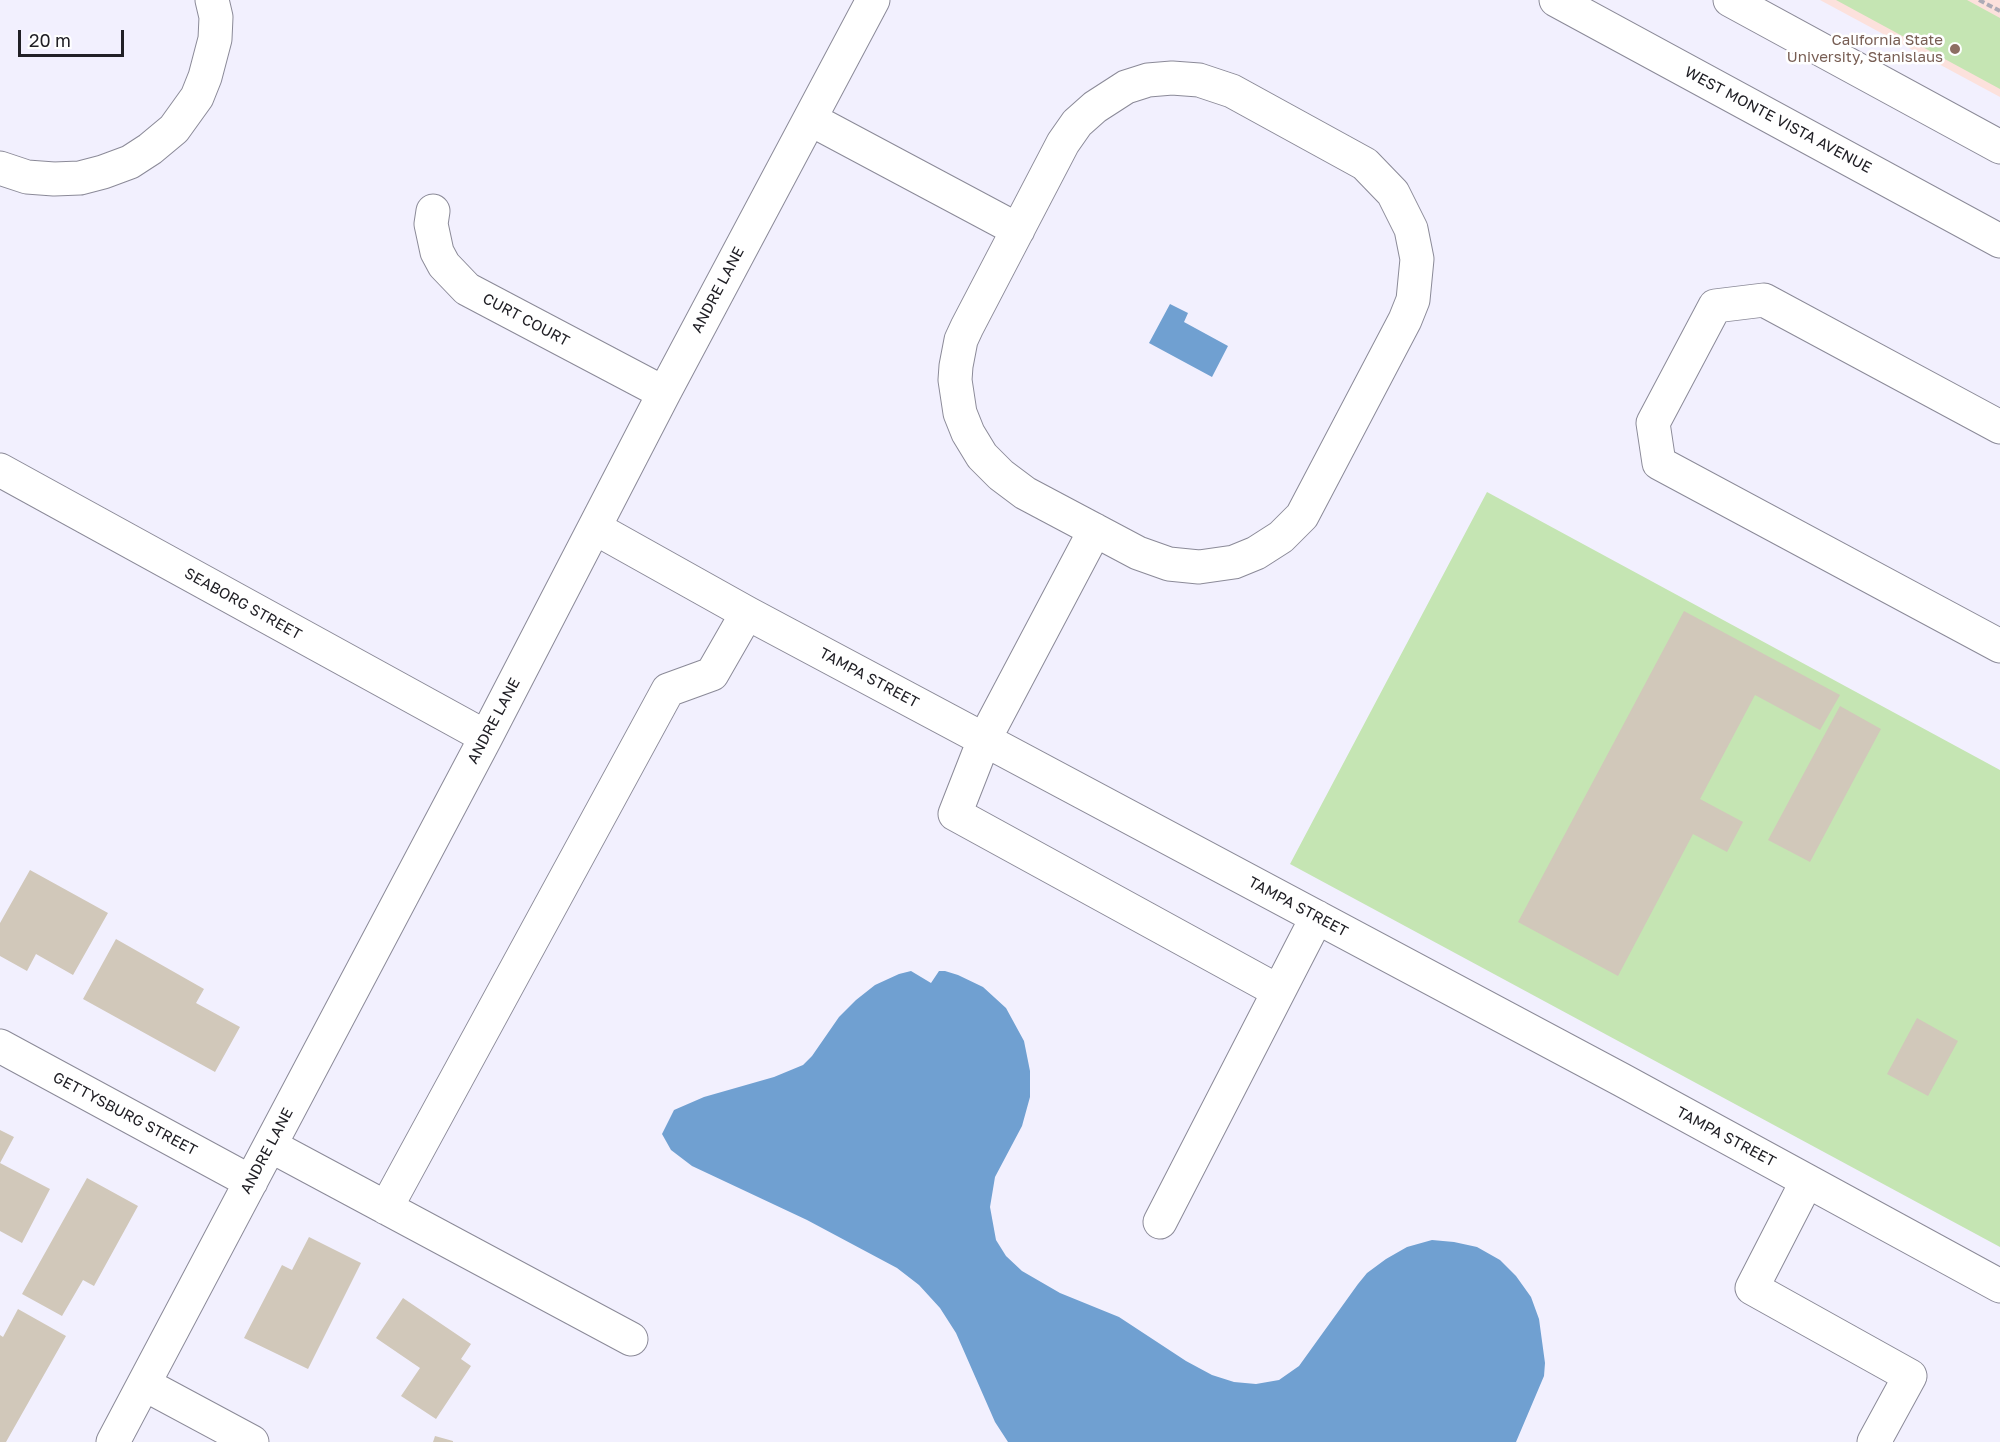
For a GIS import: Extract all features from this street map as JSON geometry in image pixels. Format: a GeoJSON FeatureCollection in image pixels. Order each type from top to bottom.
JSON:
{"type":"FeatureCollection","features":[{"type":"Feature","properties":{"kind":"street"},"geometry":{"type":"LineString","coordinates":[[0,168],[27,177],[80,178],[130,162],[150,149],[174,129],[197,98],[215,39],[216,17],[212,0]]}},
{"type":"Feature","properties":{"kind":"street","name":"ANDRE LANE"},"geometry":{"type":"LineString","coordinates":[[113,1442],[486,737],[663,393],[873,0]]}},
{"type":"Feature","properties":{"kind":"street","name":"WEST MONTE VISTA AVENUE"},"geometry":{"type":"LineString","coordinates":[[1556,0],[2000,241]]}},
{"type":"Feature","properties":{"kind":"street"},"geometry":{"type":"LineString","coordinates":[[1730,0],[2000,147]]}},
{"type":"Feature","properties":{"kind":"street"},"geometry":{"type":"LineString","coordinates":[[1172,78],[1199,80],[1226,88],[1355,157],[1372,170],[1393,193],[1414,238],[1417,259],[1416,281],[1409,310],[1314,497],[1289,531],[1266,548],[1244,559],[1199,567],[1154,560],[1095,530],[1025,493],[1001,475],[975,445],[960,414],[956,366],[961,339],[1063,143],[1086,114],[1115,93],[1137,83],[1172,78]]}},
{"type":"Feature","properties":{"kind":"street"},"geometry":{"type":"LineString","coordinates":[[810,119],[1018,230]]}},
{"type":"Feature","properties":{"kind":"street","name":"CURT COURT"},"geometry":{"type":"LineString","coordinates":[[433,211],[431,224],[437,252],[444,265],[467,289],[663,393]]}},
{"type":"Feature","properties":{"kind":"street"},"geometry":{"type":"LineString","coordinates":[[2000,427],[1764,300],[1715,306],[1653,423],[1659,463],[2000,646]]}},
{"type":"Feature","properties":{"kind":"street","name":"SEABORG STREET"},"geometry":{"type":"LineString","coordinates":[[0,470],[486,737]]}},
{"type":"Feature","properties":{"kind":"street","name":"TAMPA STREET"},"geometry":{"type":"LineString","coordinates":[[595,528],[747,613],[1317,917],[2000,1286]]}},
{"type":"Feature","properties":{"kind":"street"},"geometry":{"type":"LineString","coordinates":[[1095,530],[984,740],[955,814],[1278,991]]}},
{"type":"Feature","properties":{"kind":"street"},"geometry":{"type":"LineString","coordinates":[[386,1208],[668,690],[712,674],[747,613]]}},
{"type":"Feature","properties":{"kind":"street"},"geometry":{"type":"LineString","coordinates":[[1160,1222],[1317,917]]}},
{"type":"Feature","properties":{"kind":"street","name":"GETTYSBURG STREET"},"geometry":{"type":"LineString","coordinates":[[0,1046],[251,1182]]}},
{"type":"Feature","properties":{"kind":"street"},"geometry":{"type":"LineString","coordinates":[[271,1146],[631,1339]]}},
{"type":"Feature","properties":{"kind":"street"},"geometry":{"type":"LineString","coordinates":[[1807,1181],[1752,1288],[1910,1376],[1874,1442]]}},
{"type":"Feature","properties":{"kind":"street"},"geometry":{"type":"LineString","coordinates":[[144,1384],[252,1442]]}},
{"type":"Feature","properties":{"kind":"path"},"geometry":{"type":"LineString","coordinates":[[1979,0],[2000,11]]}},
{"type":"Feature","properties":{"kind":"shaded area","name":"California State University, Stanislaus"},"geometry":{"type":"Polygon","coordinates":[[[1820,0],[2000,0],[2000,97],[1820,0]]]}},
{"type":"Feature","properties":{"kind":"green space","name":"California State University, Stanislaus"},"geometry":{"type":"Polygon","coordinates":[[[1836,0],[1967,0],[2000,18],[2000,89],[1836,0]]]}},
{"type":"Feature","properties":{"kind":"green space"},"geometry":{"type":"Polygon","coordinates":[[[1487,492],[2000,770],[2000,1247],[1290,864],[1487,492]]]}},
{"type":"Feature","properties":{"kind":"water"},"geometry":{"type":"Polygon","coordinates":[[[1170,304],[1188,313],[1184,322],[1228,346],[1212,377],[1149,343],[1170,304]]]}},
{"type":"Feature","properties":{"kind":"water"},"geometry":{"type":"Polygon","coordinates":[[[911,971],[931,983],[939,971],[945,971],[983,987],[1006,1008],[1024,1041],[1030,1071],[1030,1097],[1022,1126],[995,1177],[990,1207],[996,1240],[1006,1256],[1022,1271],[1060,1293],[1119,1317],[1186,1361],[1212,1375],[1234,1382],[1256,1384],[1279,1380],[1299,1366],[1358,1284],[1367,1273],[1386,1259],[1407,1247],[1432,1240],[1477,1247],[1500,1260],[1516,1276],[1531,1297],[1539,1319],[1545,1363],[1544,1376],[1516,1442],[1008,1442],[995,1422],[956,1333],[940,1308],[919,1285],[897,1268],[807,1220],[692,1166],[671,1150],[662,1134],[674,1110],[704,1097],[774,1077],[803,1065],[839,1017],[856,1000],[875,985],[911,971]]]}},
{"type":"Feature","properties":{"kind":"building"},"geometry":{"type":"Polygon","coordinates":[[[1684,611],[1840,695],[1820,730],[1755,695],[1700,799],[1743,822],[1727,852],[1693,834],[1618,976],[1518,922],[1684,611]]]}},
{"type":"Feature","properties":{"kind":"building"},"geometry":{"type":"Polygon","coordinates":[[[1840,706],[1881,729],[1810,862],[1768,840],[1840,706]]]}},
{"type":"Feature","properties":{"kind":"building"},"geometry":{"type":"Polygon","coordinates":[[[30,870],[108,913],[73,975],[36,954],[27,971],[0,956],[0,923],[30,870]]]}},
{"type":"Feature","properties":{"kind":"building"},"geometry":{"type":"Polygon","coordinates":[[[116,939],[204,989],[196,1003],[240,1027],[215,1072],[83,999],[116,939]]]}},
{"type":"Feature","properties":{"kind":"building"},"geometry":{"type":"Polygon","coordinates":[[[1917,1018],[1958,1041],[1928,1096],[1887,1074],[1917,1018]]]}},
{"type":"Feature","properties":{"kind":"building"},"geometry":{"type":"Polygon","coordinates":[[[0,1130],[14,1137],[0,1163],[0,1130]]]}},
{"type":"Feature","properties":{"kind":"building"},"geometry":{"type":"Polygon","coordinates":[[[0,1163],[50,1189],[22,1243],[0,1231],[0,1163]]]}},
{"type":"Feature","properties":{"kind":"building"},"geometry":{"type":"Polygon","coordinates":[[[87,1178],[138,1206],[94,1286],[83,1280],[62,1316],[22,1294],[87,1178]]]}},
{"type":"Feature","properties":{"kind":"building"},"geometry":{"type":"Polygon","coordinates":[[[309,1237],[361,1263],[308,1369],[244,1338],[282,1265],[292,1270],[309,1237]]]}},
{"type":"Feature","properties":{"kind":"building"},"geometry":{"type":"Polygon","coordinates":[[[403,1298],[471,1344],[461,1359],[471,1366],[436,1419],[401,1396],[420,1368],[376,1338],[403,1298]]]}},
{"type":"Feature","properties":{"kind":"building"},"geometry":{"type":"Polygon","coordinates":[[[18,1309],[66,1336],[6,1442],[0,1442],[0,1335],[3,1337],[18,1309]]]}},
{"type":"Feature","properties":{"kind":"building"},"geometry":{"type":"Polygon","coordinates":[[[435,1436],[453,1441],[453,1442],[433,1442],[435,1436]]]}},
{"type":"Feature","properties":{"kind":"place","name":"California State University, Stanislaus"},"geometry":{"type":"Point","coordinates":[1955,49]}}]}
